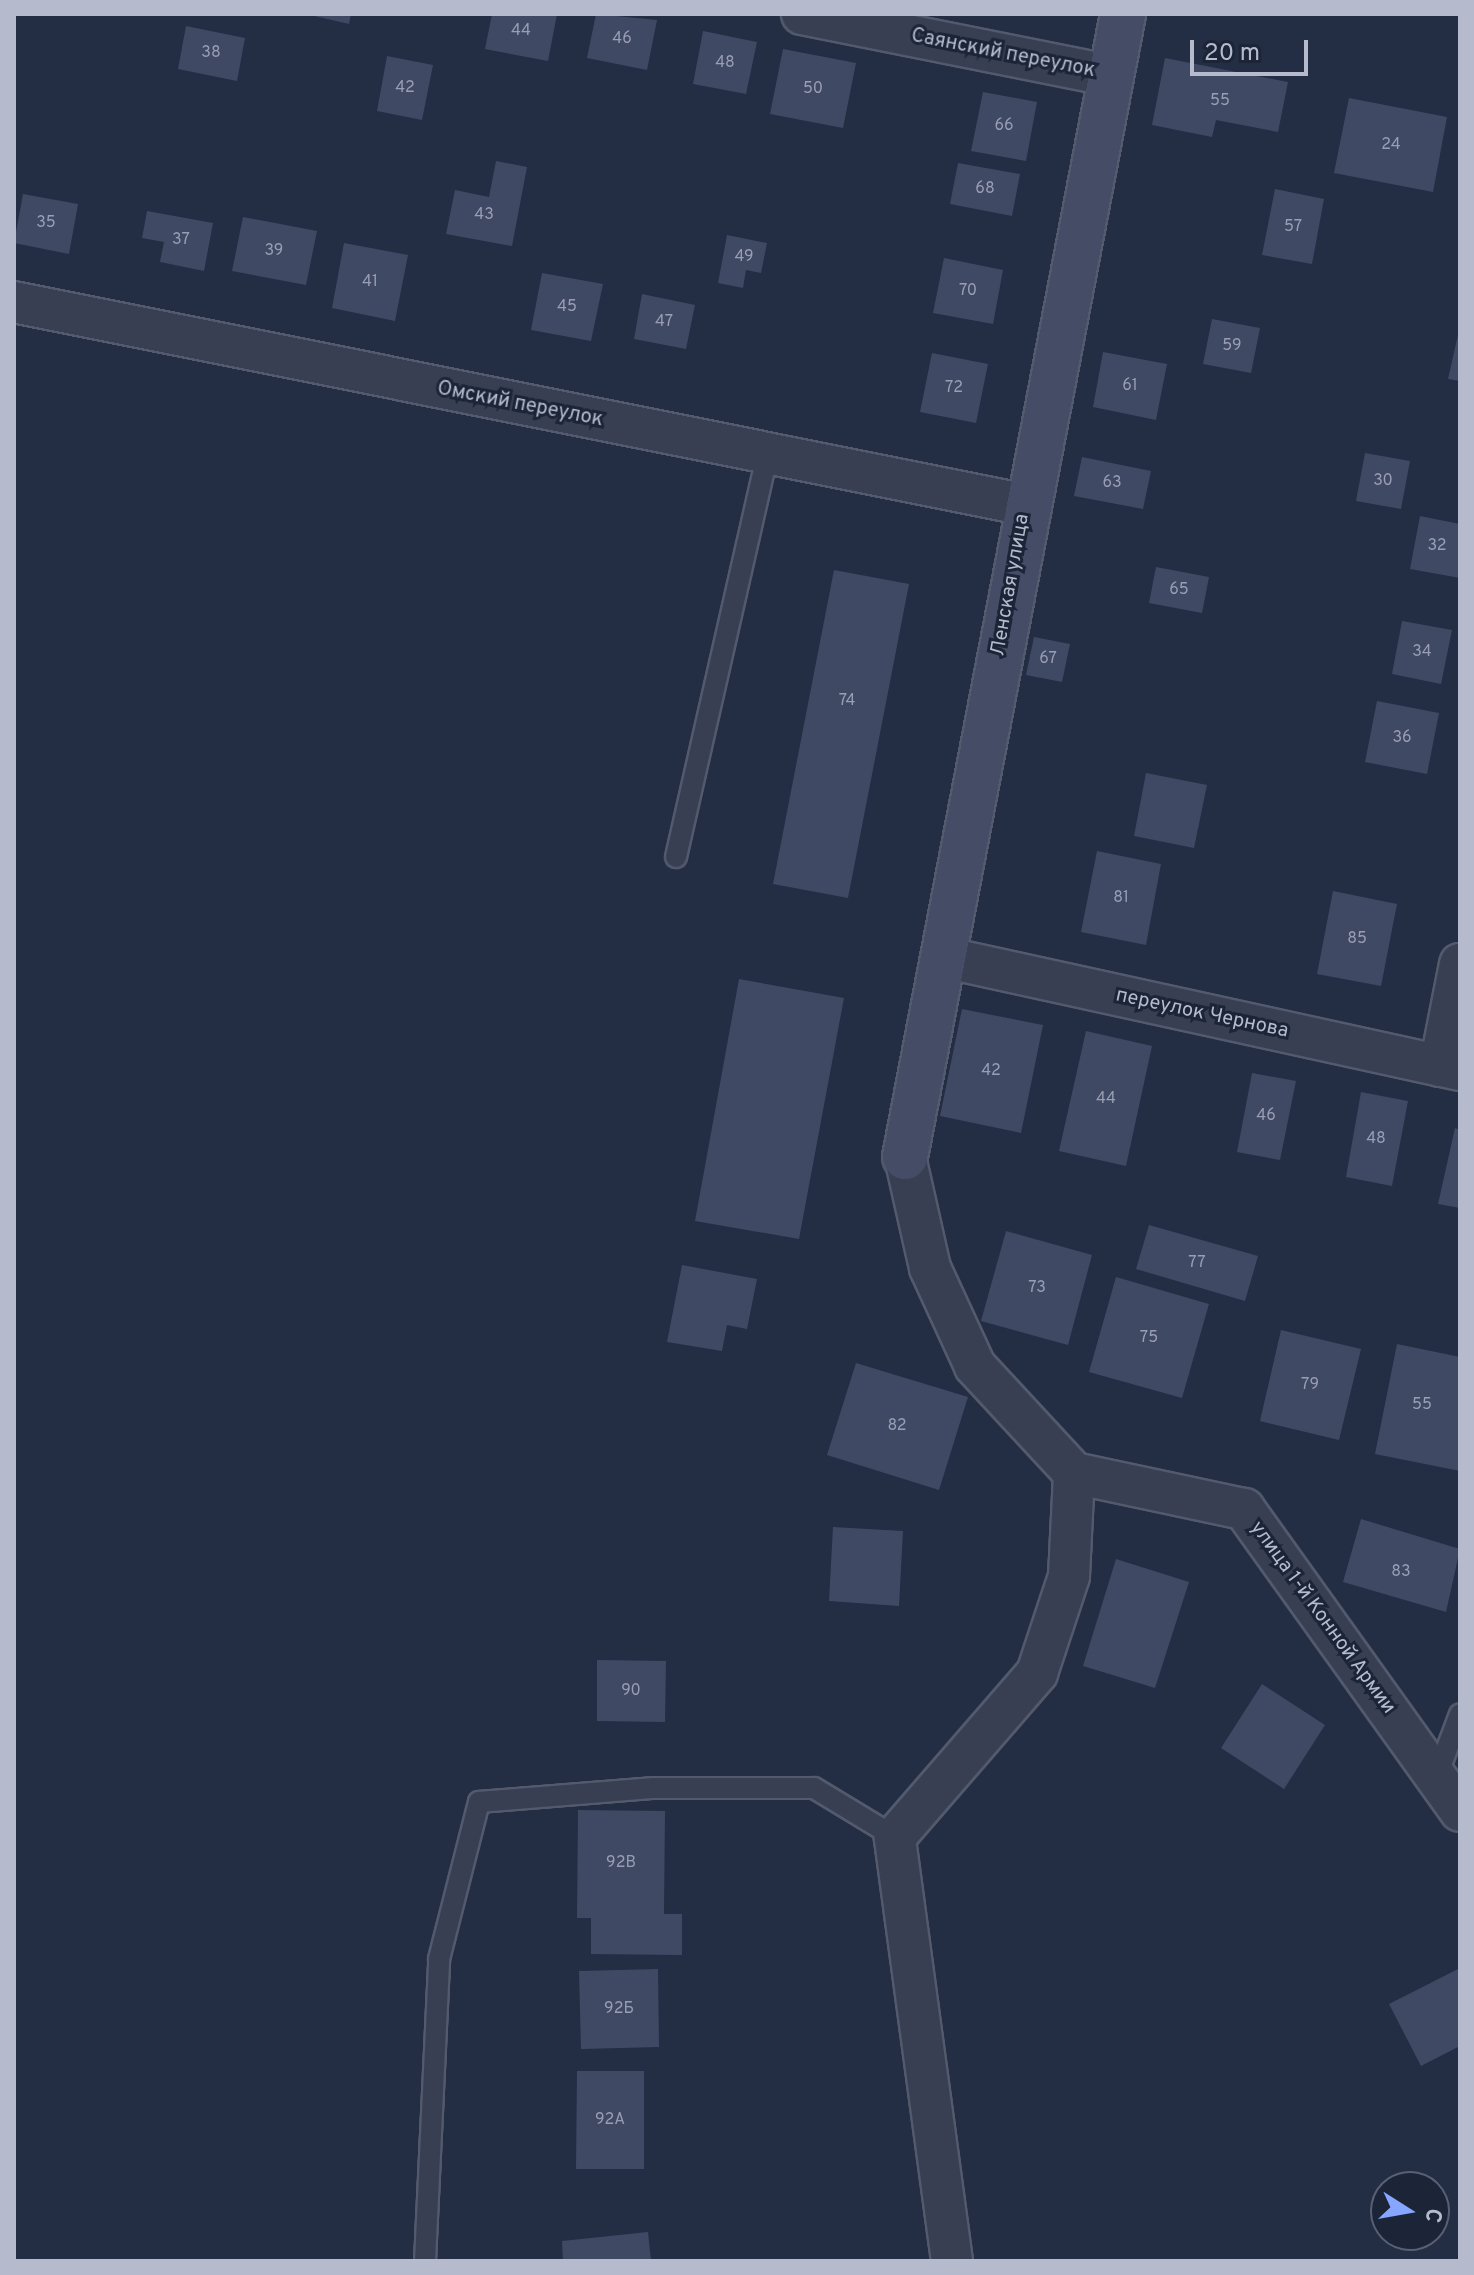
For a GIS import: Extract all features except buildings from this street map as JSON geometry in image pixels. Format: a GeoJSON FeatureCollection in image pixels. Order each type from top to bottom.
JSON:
{"type":"FeatureCollection","features":[{"type":"Feature","properties":{"kind":"street","name":"Саянский переулок"},"geometry":{"type":"LineString","coordinates":[[802,14],[1111,76]]}},
{"type":"Feature","properties":{"kind":"street","name":"Ленская улица"},"geometry":{"type":"LineString","coordinates":[[905,1157],[1026,505],[1123,14]]}},
{"type":"Feature","properties":{"kind":"street","name":"Омский переулок"},"geometry":{"type":"LineString","coordinates":[[14,302],[1026,505]]}},
{"type":"Feature","properties":{"kind":"street","name":"переулок Чернова"},"geometry":{"type":"LineString","coordinates":[[943,957],[1450,1068]]}},
{"type":"Feature","properties":{"kind":"street"},"geometry":{"type":"LineString","coordinates":[[1450,1068],[1460,964]]}},
{"type":"Feature","properties":{"kind":"street"},"geometry":{"type":"LineString","coordinates":[[905,1157],[930,1268],[975,1366],[1074,1473],[1069,1576],[1037,1673],[895,1837],[952,2261]]}},
{"type":"Feature","properties":{"kind":"street","name":"улица 1-й Конной Армии"},"geometry":{"type":"LineString","coordinates":[[1074,1473],[1244,1509],[1460,1811]]}},
{"type":"Feature","properties":{"kind":"lane"},"geometry":{"type":"LineString","coordinates":[[676,857],[767,455]]}},
{"type":"Feature","properties":{"kind":"lane"},"geometry":{"type":"LineString","coordinates":[[1436,1778],[1460,1714]]}},
{"type":"Feature","properties":{"kind":"lane"},"geometry":{"type":"LineString","coordinates":[[425,2261],[439,1959],[479,1802],[654,1788],[814,1788],[895,1837]]}}]}
